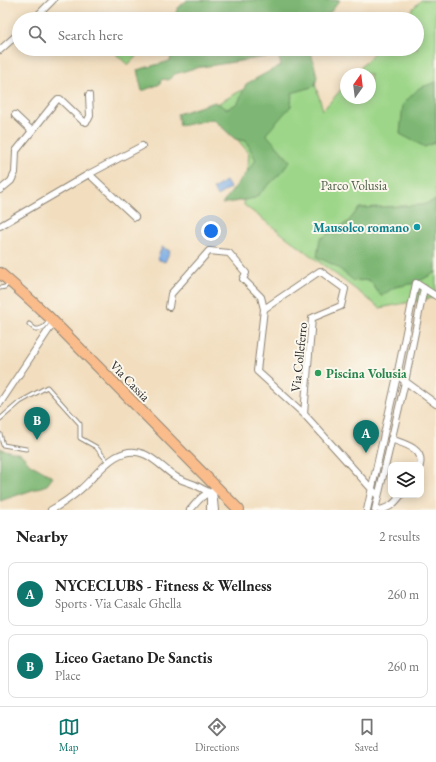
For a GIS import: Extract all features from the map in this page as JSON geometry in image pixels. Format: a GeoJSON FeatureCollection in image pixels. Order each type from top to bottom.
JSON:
{"type":"FeatureCollection","features":[{"type":"Feature","properties":{"kind":"main road","name":"Via Cassia"},"geometry":{"type":"LineString","coordinates":[[0,273],[52,321],[211,490],[239,510]]}},
{"type":"Feature","properties":{"kind":"street"},"geometry":{"type":"LineString","coordinates":[[41,12],[52,0]]}},
{"type":"Feature","properties":{"kind":"street"},"geometry":{"type":"LineString","coordinates":[[0,50],[12,39]]}},
{"type":"Feature","properties":{"kind":"street"},"geometry":{"type":"LineString","coordinates":[[0,190],[16,173],[16,151],[58,99],[60,99],[83,121],[86,122],[90,116],[89,95]]}},
{"type":"Feature","properties":{"kind":"street"},"geometry":{"type":"LineString","coordinates":[[15,115],[32,131]]}},
{"type":"Feature","properties":{"kind":"street"},"geometry":{"type":"LineString","coordinates":[[0,226],[89,174],[142,146]]}},
{"type":"Feature","properties":{"kind":"street"},"geometry":{"type":"LineString","coordinates":[[89,174],[135,217]]}},
{"type":"Feature","properties":{"kind":"street"},"geometry":{"type":"LineString","coordinates":[[169,307],[171,294],[209,251],[229,253],[246,274],[243,279],[261,297],[264,309],[257,371],[304,414],[378,496]]}},
{"type":"Feature","properties":{"kind":"street","name":"Via Colleferro"},"geometry":{"type":"LineString","coordinates":[[264,309],[320,271],[345,289],[341,306],[312,318],[304,414]]}},
{"type":"Feature","properties":{"kind":"street"},"geometry":{"type":"LineString","coordinates":[[367,510],[416,283],[436,296]]}},
{"type":"Feature","properties":{"kind":"street"},"geometry":{"type":"LineString","coordinates":[[375,510],[405,382],[424,288]]}},
{"type":"Feature","properties":{"kind":"street"},"geometry":{"type":"LineString","coordinates":[[0,403],[52,321]]}},
{"type":"Feature","properties":{"kind":"street"},"geometry":{"type":"LineString","coordinates":[[397,376],[436,404]]}},
{"type":"Feature","properties":{"kind":"street"},"geometry":{"type":"LineString","coordinates":[[391,439],[413,448],[419,453],[420,462]]}},
{"type":"Feature","properties":{"kind":"street"},"geometry":{"type":"LineString","coordinates":[[51,510],[66,501],[82,488],[108,462],[124,453],[132,452],[147,455],[178,478],[211,490]]}},
{"type":"Feature","properties":{"kind":"street"},"geometry":{"type":"LineString","coordinates":[[190,510],[211,490]]}},
{"type":"Feature","properties":{"kind":"street"},"geometry":{"type":"LineString","coordinates":[[210,510],[211,490]]}},
{"type":"Feature","properties":{"kind":"street"},"geometry":{"type":"LineString","coordinates":[[211,490],[214,510]]}},
{"type":"Feature","properties":{"kind":"street"},"geometry":{"type":"LineString","coordinates":[[380,510],[388,508],[399,498]]}},
{"type":"Feature","properties":{"kind":"lane"},"geometry":{"type":"LineString","coordinates":[[0,288],[5,287],[10,282]]}},
{"type":"Feature","properties":{"kind":"lane"},"geometry":{"type":"LineString","coordinates":[[29,324],[35,329],[39,330],[52,321]]}},
{"type":"Feature","properties":{"kind":"lane"},"geometry":{"type":"LineString","coordinates":[[0,419],[20,402],[47,387],[80,424],[80,438],[96,447],[108,462]]}},
{"type":"Feature","properties":{"kind":"lane"},"geometry":{"type":"LineString","coordinates":[[0,434],[3,445],[26,449]]}},
{"type":"Feature","properties":{"kind":"green space"},"geometry":{"type":"Polygon","coordinates":[[[187,0],[340,0],[331,12],[176,12],[178,8],[187,0]]]}},
{"type":"Feature","properties":{"kind":"green space","name":"Parco Volusia"},"geometry":{"type":"Polygon","coordinates":[[[421,0],[436,0],[436,297],[380,308],[244,205],[249,153],[210,108],[302,56],[307,56],[323,110],[340,91],[340,104],[376,104],[376,68],[360,68],[371,56],[424,56],[424,12],[410,12],[421,0]]]}},
{"type":"Feature","properties":{"kind":"green space"},"geometry":{"type":"Polygon","coordinates":[[[118,56],[136,56],[128,65],[118,56]]]}},
{"type":"Feature","properties":{"kind":"green space"},"geometry":{"type":"Polygon","coordinates":[[[169,56],[272,56],[195,68],[175,74],[168,80],[161,80],[160,84],[142,91],[137,70],[170,61],[171,58],[169,56]]]}},
{"type":"Feature","properties":{"kind":"green space"},"geometry":{"type":"Polygon","coordinates":[[[278,56],[312,56],[317,76],[315,86],[292,93],[291,106],[266,134],[290,161],[282,172],[255,198],[222,204],[256,160],[246,141],[235,139],[213,119],[180,126],[177,114],[215,102],[227,109],[238,103],[246,84],[281,65],[278,56]]]}},
{"type":"Feature","properties":{"kind":"green space"},"geometry":{"type":"Polygon","coordinates":[[[436,82],[436,142],[425,147],[400,134],[403,104],[419,88],[436,82]]]}},
{"type":"Feature","properties":{"kind":"green space"},"geometry":{"type":"Polygon","coordinates":[[[436,200],[436,272],[416,283],[395,287],[381,296],[369,280],[354,281],[336,266],[317,257],[320,239],[348,222],[359,208],[422,205],[436,200]]]}},
{"type":"Feature","properties":{"kind":"green space"},"geometry":{"type":"Polygon","coordinates":[[[0,447],[1,449],[21,454],[30,464],[53,477],[47,485],[0,501],[0,447]]]}},
{"type":"Feature","properties":{"kind":"water"},"geometry":{"type":"Polygon","coordinates":[[[226,181],[230,188],[217,196],[213,189],[226,181]]]}},
{"type":"Feature","properties":{"kind":"water"},"geometry":{"type":"Polygon","coordinates":[[[162,247],[170,251],[165,262],[157,259],[162,247]]]}},
{"type":"Feature","properties":{"kind":"place","name":"Mausoleo romano"},"geometry":{"type":"Point","coordinates":[417,227]}},
{"type":"Feature","properties":{"kind":"place","name":"Piscina Volusia"},"geometry":{"type":"Point","coordinates":[318,373]}},
{"type":"Feature","properties":{"kind":"place","name":"Liceo Gaetano De Sanctis"},"geometry":{"type":"Point","coordinates":[37,440]}},
{"type":"Feature","properties":{"kind":"place","name":"NYCECLUBS - Fitness & Wellness"},"geometry":{"type":"Point","coordinates":[366,453]}}]}
